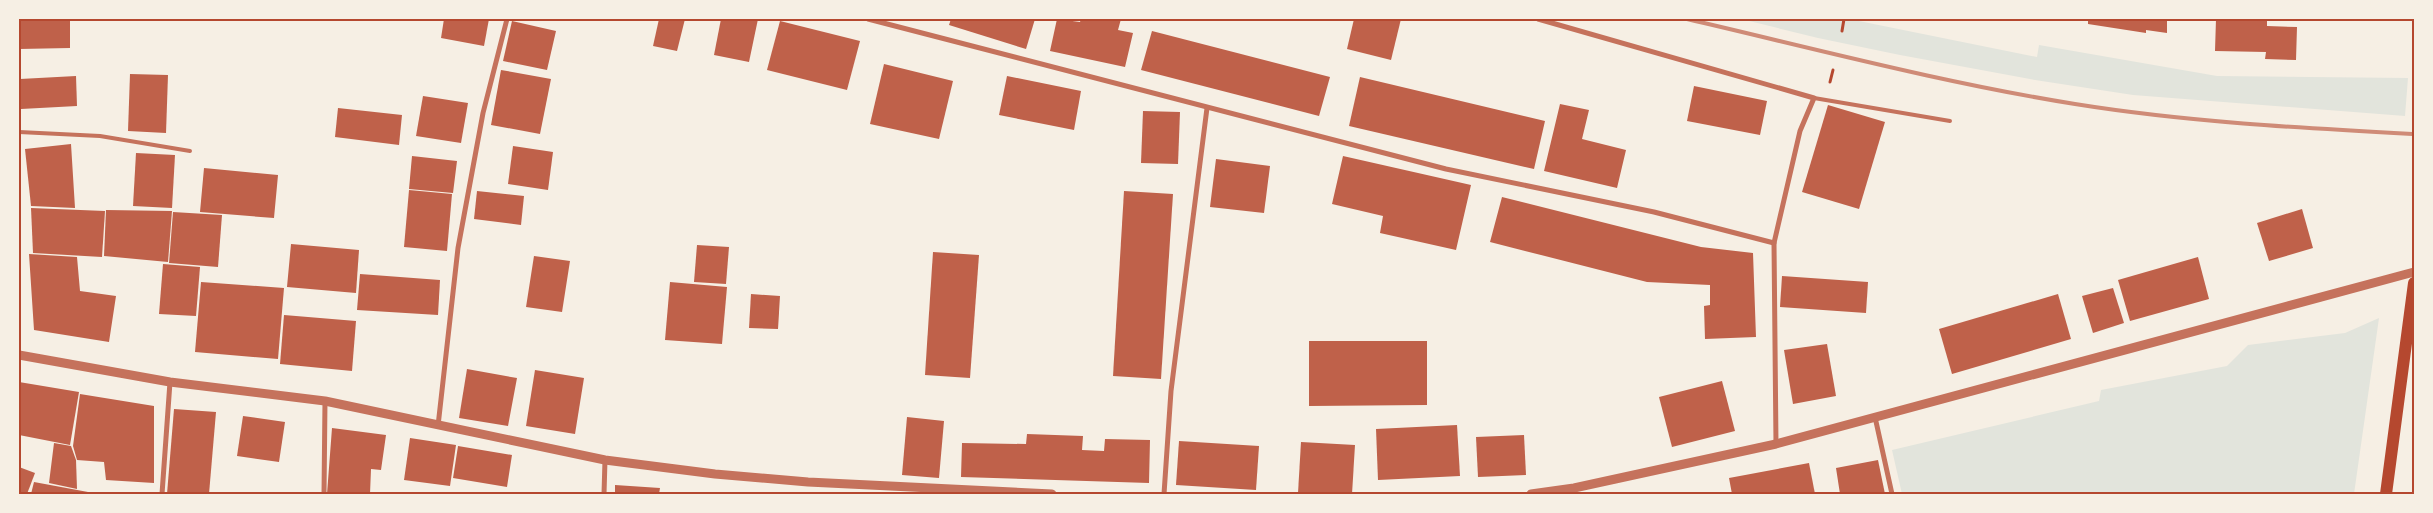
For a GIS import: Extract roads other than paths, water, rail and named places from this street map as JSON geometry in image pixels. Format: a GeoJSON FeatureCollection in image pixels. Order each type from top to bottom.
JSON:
{"type":"FeatureCollection","features":[{"type":"Feature","properties":{"kind":"main road"},"geometry":{"type":"LineString","coordinates":[[2386,494],[2414,283]]}},
{"type":"Feature","properties":{"kind":"street"},"geometry":{"type":"LineString","coordinates":[[438,426],[458,248],[483,113],[507,19]]}},
{"type":"Feature","properties":{"kind":"street"},"geometry":{"type":"LineString","coordinates":[[868,19],[1446,169],[1654,212],[1774,243]]}},
{"type":"Feature","properties":{"kind":"street"},"geometry":{"type":"LineString","coordinates":[[1538,19],[1814,98],[1800,131],[1774,243],[1776,444]]}},
{"type":"Feature","properties":{"kind":"street"},"geometry":{"type":"LineString","coordinates":[[1164,494],[1171,390],[1207,108]]}},
{"type":"Feature","properties":{"kind":"street"},"geometry":{"type":"LineString","coordinates":[[1531,494],[1574,488],[1776,444],[2414,272]]}},
{"type":"Feature","properties":{"kind":"street"},"geometry":{"type":"LineString","coordinates":[[19,355],[170,382],[325,401],[605,460],[715,474],[808,482],[991,493],[1052,494]]}},
{"type":"Feature","properties":{"kind":"street"},"geometry":{"type":"LineString","coordinates":[[162,494],[170,382]]}},
{"type":"Feature","properties":{"kind":"street"},"geometry":{"type":"LineString","coordinates":[[324,494],[325,401]]}},
{"type":"Feature","properties":{"kind":"street"},"geometry":{"type":"LineString","coordinates":[[1875,417],[1892,494]]}},
{"type":"Feature","properties":{"kind":"street"},"geometry":{"type":"LineString","coordinates":[[604,494],[605,460]]}},
{"type":"Feature","properties":{"kind":"lane"},"geometry":{"type":"LineString","coordinates":[[1814,98],[1950,121]]}},
{"type":"Feature","properties":{"kind":"lane"},"geometry":{"type":"LineString","coordinates":[[19,132],[100,136],[190,151]]}},
{"type":"Feature","properties":{"kind":"railway"},"geometry":{"type":"LineString","coordinates":[[1687,19],[1929,76],[2075,104],[2202,120],[2414,134]]}}]}
